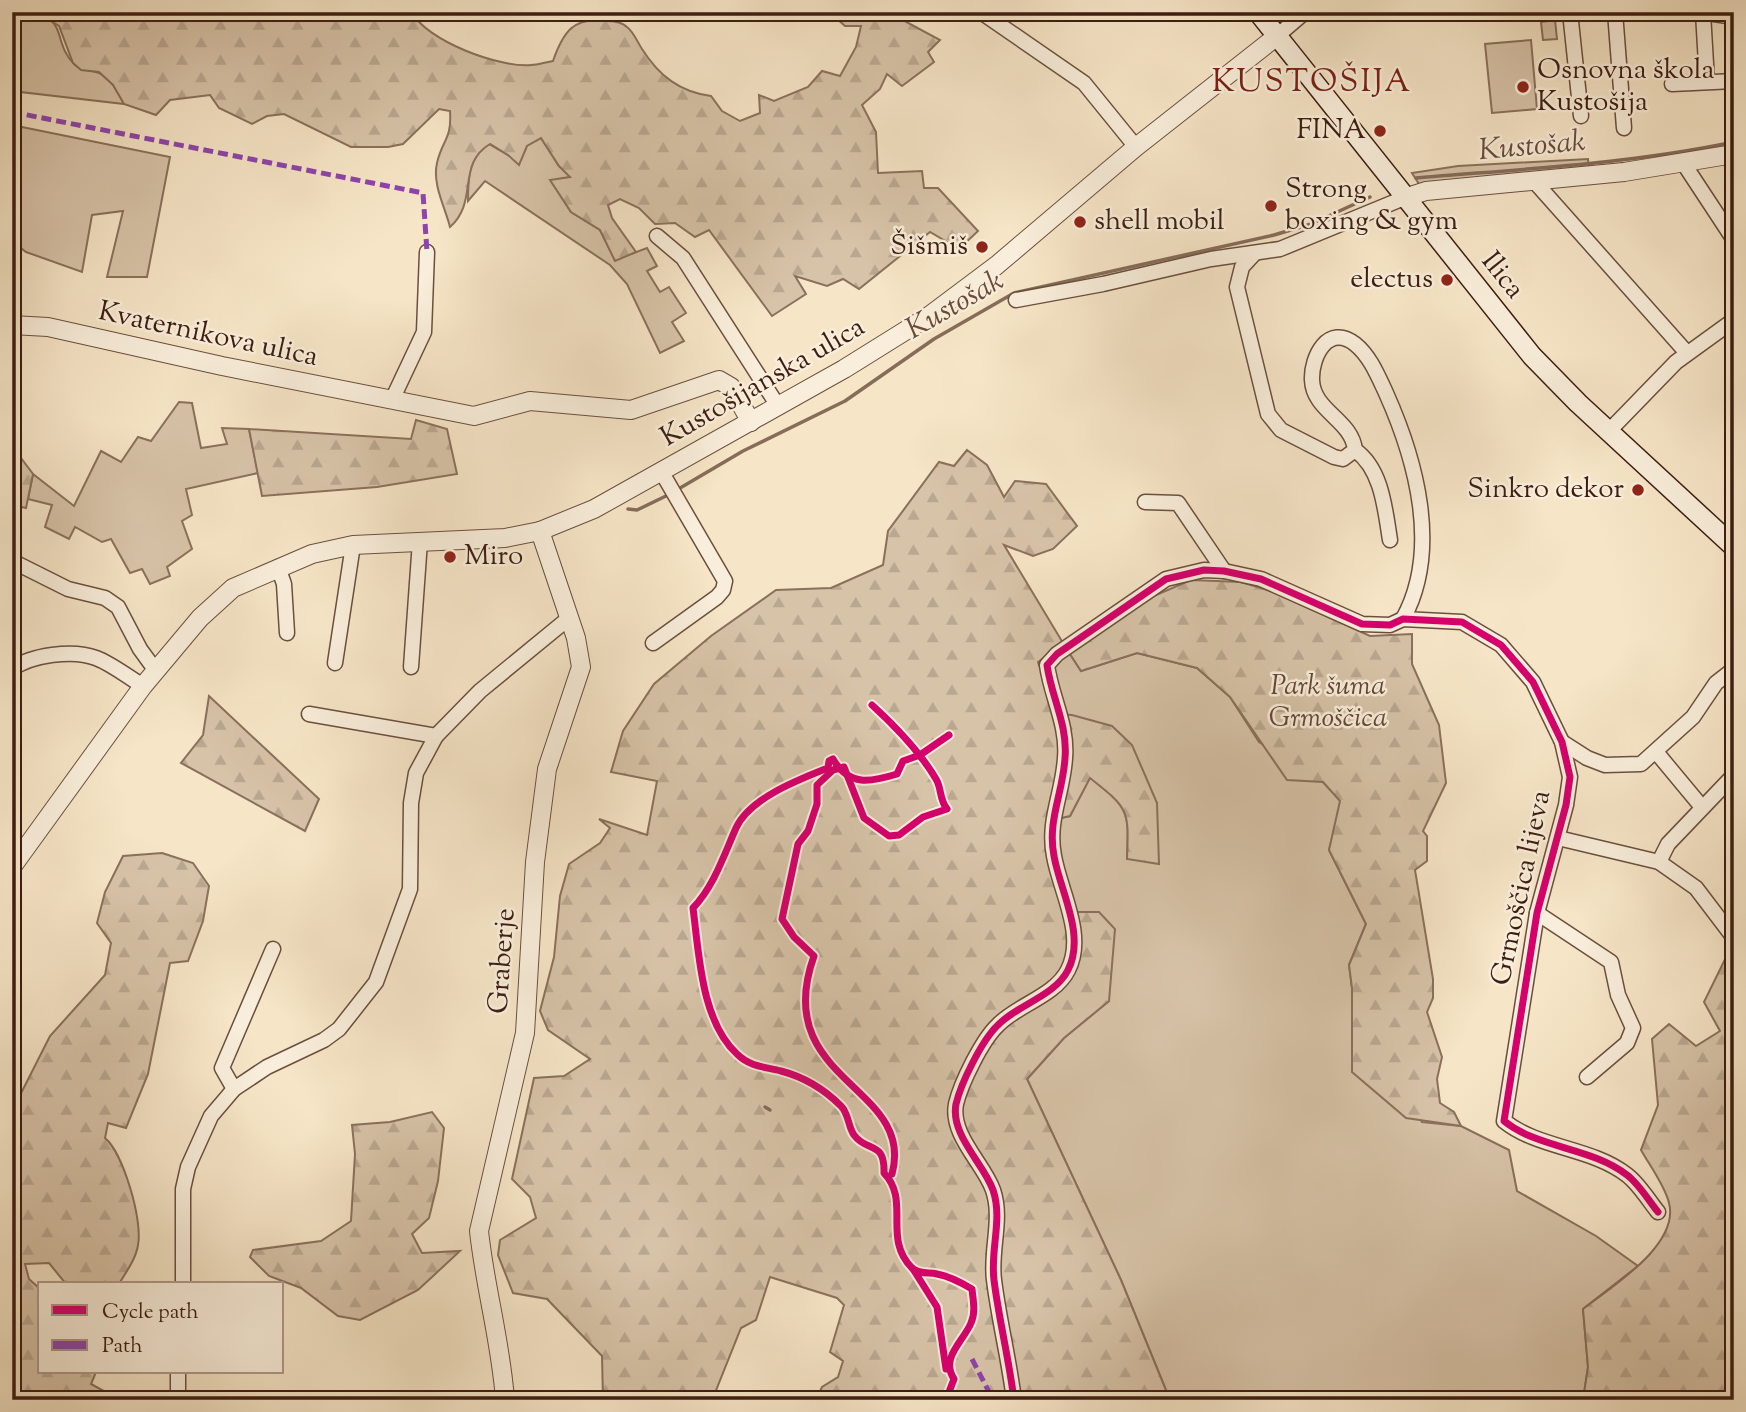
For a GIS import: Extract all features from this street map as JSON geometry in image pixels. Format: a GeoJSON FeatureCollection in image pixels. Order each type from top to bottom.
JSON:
{"type":"FeatureCollection","features":[{"type":"Feature","properties":{"kind":"main road","name":"Ilica"},"geometry":{"type":"LineString","coordinates":[[1258,12],[1532,356],[1734,547]]}},
{"type":"Feature","properties":{"kind":"street"},"geometry":{"type":"LineString","coordinates":[[981,12],[1084,83],[1136,147]]}},
{"type":"Feature","properties":{"kind":"street"},"geometry":{"type":"LineString","coordinates":[[1277,36],[1302,15],[1318,12]]}},
{"type":"Feature","properties":{"kind":"street"},"geometry":{"type":"LineString","coordinates":[[1346,12],[1454,12]]}},
{"type":"Feature","properties":{"kind":"street"},"geometry":{"type":"LineString","coordinates":[[1570,12],[1581,116]]}},
{"type":"Feature","properties":{"kind":"street"},"geometry":{"type":"LineString","coordinates":[[1615,12],[1624,128]]}},
{"type":"Feature","properties":{"kind":"street"},"geometry":{"type":"LineString","coordinates":[[1707,81],[1702,12],[1734,17]]}},
{"type":"Feature","properties":{"kind":"street","name":"Kustošijanska ulica"},"geometry":{"type":"LineString","coordinates":[[12,867],[143,686],[200,618],[233,588],[313,554],[353,545],[505,538],[540,531],[666,478],[751,422],[909,330],[953,299],[1136,147],[1277,36]]}},
{"type":"Feature","properties":{"kind":"street"},"geometry":{"type":"LineString","coordinates":[[1672,84],[1734,81]]}},
{"type":"Feature","properties":{"kind":"street"},"geometry":{"type":"LineString","coordinates":[[1016,300],[1103,284],[1211,259],[1254,254],[1298,244],[1426,191],[1535,182],[1684,164],[1734,154]]}},
{"type":"Feature","properties":{"kind":"street"},"geometry":{"type":"LineString","coordinates":[[1684,164],[1734,240]]}},
{"type":"Feature","properties":{"kind":"street"},"geometry":{"type":"LineString","coordinates":[[1535,182],[1687,353]]}},
{"type":"Feature","properties":{"kind":"street"},"geometry":{"type":"LineString","coordinates":[[657,236],[683,258],[778,406]]}},
{"type":"Feature","properties":{"kind":"street"},"geometry":{"type":"LineString","coordinates":[[392,400],[424,332],[427,252]]}},
{"type":"Feature","properties":{"kind":"street"},"geometry":{"type":"LineString","coordinates":[[1254,254],[1242,267],[1237,288],[1268,414],[1281,430],[1334,457],[1343,459],[1355,450]]}},
{"type":"Feature","properties":{"kind":"street"},"geometry":{"type":"LineString","coordinates":[[1609,431],[1687,353],[1734,320]]}},
{"type":"Feature","properties":{"kind":"street","name":"Kvaternikova ulica"},"geometry":{"type":"LineString","coordinates":[[12,325],[48,327],[474,416],[530,401],[631,410],[719,380],[731,387],[751,422]]}},
{"type":"Feature","properties":{"kind":"street"},"geometry":{"type":"LineString","coordinates":[[1390,540],[1379,486],[1364,456],[1355,450],[1350,432],[1322,405],[1312,383],[1315,356],[1322,345],[1331,339],[1339,337],[1355,345],[1373,366],[1399,427],[1412,469],[1419,497],[1421,537],[1411,605],[1403,619]]}},
{"type":"Feature","properties":{"kind":"street"},"geometry":{"type":"LineString","coordinates":[[653,643],[717,597],[723,590],[725,581],[666,478]]}},
{"type":"Feature","properties":{"kind":"street"},"geometry":{"type":"LineString","coordinates":[[1145,502],[1178,503],[1224,571]]}},
{"type":"Feature","properties":{"kind":"street","name":"Graberje"},"geometry":{"type":"LineString","coordinates":[[505,1400],[497,1331],[482,1262],[479,1231],[525,1033],[536,862],[547,769],[581,667],[581,654],[540,531]]}},
{"type":"Feature","properties":{"kind":"street"},"geometry":{"type":"LineString","coordinates":[[411,667],[420,541]]}},
{"type":"Feature","properties":{"kind":"street"},"geometry":{"type":"LineString","coordinates":[[335,663],[353,545]]}},
{"type":"Feature","properties":{"kind":"street"},"geometry":{"type":"LineString","coordinates":[[12,561],[68,589],[105,598],[118,607],[139,649],[156,671]]}},
{"type":"Feature","properties":{"kind":"street"},"geometry":{"type":"LineString","coordinates":[[278,567],[284,584],[286,634]]}},
{"type":"Feature","properties":{"kind":"street","name":"Grmoščica lijeva"},"geometry":{"type":"LineString","coordinates":[[1014,1400],[994,1281],[993,1250],[998,1209],[993,1189],[959,1127],[955,1108],[962,1086],[997,1025],[1058,983],[1068,970],[1073,952],[1070,914],[1051,840],[1053,810],[1065,757],[1061,719],[1047,664],[1062,650],[1166,579],[1186,572],[1224,571],[1261,579],[1362,624],[1390,625],[1403,619],[1462,622],[1501,645],[1533,682],[1562,742],[1570,777],[1558,838],[1537,913],[1504,1121],[1517,1132],[1591,1155],[1628,1175],[1658,1212]]}},
{"type":"Feature","properties":{"kind":"street"},"geometry":{"type":"LineString","coordinates":[[183,1282],[183,1189],[188,1167],[211,1116],[234,1089],[279,1060],[324,1040],[339,1029],[376,982],[410,888],[411,803],[416,773],[436,736],[480,691],[569,618]]}},
{"type":"Feature","properties":{"kind":"street"},"geometry":{"type":"LineString","coordinates":[[12,669],[19,664],[44,657],[65,654],[95,657],[143,686]]}},
{"type":"Feature","properties":{"kind":"street"},"geometry":{"type":"LineString","coordinates":[[1562,742],[1587,758],[1623,767],[1641,764],[1657,753],[1693,717],[1716,683],[1734,669]]}},
{"type":"Feature","properties":{"kind":"street"},"geometry":{"type":"LineString","coordinates":[[309,714],[436,736]]}},
{"type":"Feature","properties":{"kind":"street"},"geometry":{"type":"LineString","coordinates":[[1657,753],[1699,809]]}},
{"type":"Feature","properties":{"kind":"street"},"geometry":{"type":"LineString","coordinates":[[1659,862],[1668,844],[1734,775]]}},
{"type":"Feature","properties":{"kind":"street"},"geometry":{"type":"LineString","coordinates":[[1558,838],[1659,862],[1696,888],[1734,938]]}},
{"type":"Feature","properties":{"kind":"street"},"geometry":{"type":"LineString","coordinates":[[1537,913],[1611,962],[1618,995],[1633,1028],[1627,1043],[1587,1077]]}},
{"type":"Feature","properties":{"kind":"street"},"geometry":{"type":"LineString","coordinates":[[234,1089],[222,1068],[273,949]]}},
{"type":"Feature","properties":{"kind":"street"},"geometry":{"type":"LineString","coordinates":[[178,1374],[178,1400]]}},
{"type":"Feature","properties":{"kind":"green space"},"geometry":{"type":"Polygon","coordinates":[[[12,12],[32,13],[52,22],[67,55],[75,65],[105,77],[124,104],[12,91],[12,12]]]}},
{"type":"Feature","properties":{"kind":"green space"},"geometry":{"type":"Polygon","coordinates":[[[36,12],[412,12],[432,33],[448,42],[483,57],[518,65],[553,61],[566,34],[578,24],[595,20],[614,22],[629,29],[663,75],[690,91],[711,96],[722,111],[740,121],[760,113],[759,95],[774,101],[808,87],[822,71],[840,76],[856,47],[861,26],[845,26],[836,18],[836,12],[888,12],[940,40],[928,52],[934,62],[902,86],[887,74],[880,89],[862,105],[876,132],[878,173],[922,171],[924,188],[938,188],[978,231],[959,249],[930,232],[859,289],[843,279],[827,286],[795,276],[806,294],[772,316],[709,230],[695,237],[675,223],[655,224],[639,208],[620,199],[608,205],[612,218],[636,252],[615,261],[600,230],[571,212],[550,180],[570,177],[559,166],[541,138],[527,146],[519,165],[490,144],[480,152],[470,172],[464,206],[450,227],[436,171],[439,155],[450,128],[450,111],[439,109],[403,144],[388,147],[351,147],[284,114],[267,116],[252,124],[219,108],[210,95],[170,100],[156,115],[124,104],[113,85],[99,72],[81,70],[73,63],[59,26],[36,12]]]}},
{"type":"Feature","properties":{"kind":"green space"},"geometry":{"type":"Polygon","coordinates":[[[1555,20],[1557,39],[1543,40],[1541,22],[1555,20]]]}},
{"type":"Feature","properties":{"kind":"green space"},"geometry":{"type":"Polygon","coordinates":[[[1531,40],[1537,109],[1492,113],[1485,44],[1531,40]]]}},
{"type":"Feature","properties":{"kind":"green space"},"geometry":{"type":"Polygon","coordinates":[[[12,125],[170,157],[147,277],[107,277],[123,211],[92,215],[82,272],[26,252],[12,241],[12,125]]]}},
{"type":"Feature","properties":{"kind":"green space"},"geometry":{"type":"Polygon","coordinates":[[[541,138],[559,166],[571,177],[551,181],[571,212],[600,230],[615,260],[647,248],[657,266],[647,271],[660,292],[669,287],[686,313],[672,322],[684,341],[660,353],[627,284],[610,265],[485,181],[468,201],[471,169],[482,150],[489,144],[508,155],[541,138]]]}},
{"type":"Feature","properties":{"kind":"green space"},"geometry":{"type":"Polygon","coordinates":[[[1588,159],[1589,170],[1419,184],[1412,173],[1458,166],[1588,159]]]}},
{"type":"Feature","properties":{"kind":"green space"},"geometry":{"type":"Polygon","coordinates":[[[179,402],[192,403],[201,448],[227,444],[222,428],[249,429],[258,473],[186,489],[192,515],[182,521],[192,549],[167,567],[170,576],[150,584],[142,569],[130,573],[111,539],[102,542],[75,527],[69,539],[45,527],[52,505],[28,499],[33,474],[74,506],[101,451],[121,462],[138,437],[151,441],[179,402]]]}},
{"type":"Feature","properties":{"kind":"green space"},"geometry":{"type":"Polygon","coordinates":[[[416,420],[447,429],[457,474],[377,487],[262,496],[249,429],[411,439],[416,420]]]}},
{"type":"Feature","properties":{"kind":"green space"},"geometry":{"type":"Polygon","coordinates":[[[12,446],[33,474],[26,508],[12,505],[16,474],[12,472],[12,446]]]}},
{"type":"Feature","properties":{"kind":"green space"},"geometry":{"type":"Polygon","coordinates":[[[967,450],[987,465],[1004,497],[1015,481],[1046,484],[1077,526],[1053,549],[1033,556],[1004,545],[1063,643],[1038,662],[1056,714],[1072,715],[1112,726],[1132,745],[1157,803],[1159,864],[1127,859],[1128,830],[1124,811],[1113,797],[1090,778],[1070,816],[1047,821],[1065,912],[1099,912],[1115,929],[1109,1001],[1064,1038],[1027,1079],[1121,1280],[1170,1400],[816,1400],[822,1387],[838,1377],[843,1361],[830,1352],[844,1305],[837,1298],[770,1277],[756,1320],[741,1328],[715,1393],[719,1400],[603,1400],[602,1356],[547,1299],[513,1293],[498,1255],[500,1240],[536,1218],[530,1197],[512,1179],[534,1078],[564,1076],[590,1059],[548,1030],[540,1011],[554,957],[560,896],[569,864],[600,843],[610,828],[599,819],[647,835],[657,781],[611,772],[623,731],[654,684],[711,636],[776,590],[831,588],[883,565],[888,531],[939,462],[954,466],[967,450]]]}},
{"type":"Feature","properties":{"kind":"green space","name":"Park šuma Grmoščica"},"geometry":{"type":"Polygon","coordinates":[[[1191,580],[1241,582],[1271,591],[1370,636],[1412,634],[1412,664],[1439,725],[1446,783],[1423,831],[1427,836],[1427,861],[1415,870],[1433,979],[1433,998],[1427,1012],[1442,1057],[1437,1079],[1440,1103],[1454,1112],[1461,1126],[1406,1118],[1352,1072],[1352,988],[1349,965],[1366,924],[1329,850],[1340,801],[1323,782],[1287,780],[1230,697],[1197,668],[1137,653],[1081,671],[1068,651],[1156,595],[1191,580]]]}},
{"type":"Feature","properties":{"kind":"green space"},"geometry":{"type":"Polygon","coordinates":[[[1063,643],[1081,671],[1137,653],[1197,668],[1230,697],[1259,742],[1323,782],[1341,801],[1329,850],[1366,924],[1349,965],[1352,988],[1422,1122],[1461,1126],[1509,1150],[1517,1191],[1596,1236],[1638,1266],[1583,1309],[1588,1367],[1583,1400],[1170,1400],[1121,1280],[1027,1079],[1064,1038],[1109,1001],[1065,913],[1047,821],[1070,816],[1090,777],[1113,796],[1124,811],[1128,830],[1127,859],[1157,803],[1056,715],[1038,662],[1063,643]]]}},
{"type":"Feature","properties":{"kind":"green space"},"geometry":{"type":"Polygon","coordinates":[[[209,696],[319,799],[305,831],[181,763],[203,735],[209,696]]]}},
{"type":"Feature","properties":{"kind":"green space"},"geometry":{"type":"Polygon","coordinates":[[[162,853],[193,863],[209,886],[203,921],[188,961],[170,963],[148,1074],[126,1128],[108,1123],[105,1138],[125,1172],[135,1204],[139,1234],[137,1250],[120,1282],[64,1282],[49,1263],[25,1264],[29,1279],[38,1287],[38,1374],[95,1374],[91,1384],[120,1400],[12,1400],[12,1111],[50,1036],[105,975],[111,943],[97,923],[105,892],[123,856],[162,853]]]}},
{"type":"Feature","properties":{"kind":"green space"},"geometry":{"type":"Polygon","coordinates":[[[1733,943],[1734,1400],[1583,1400],[1588,1367],[1583,1309],[1641,1264],[1664,1234],[1670,1219],[1667,1196],[1641,1150],[1658,1105],[1652,1039],[1669,1024],[1696,1046],[1720,1031],[1704,1002],[1733,943]]]}},
{"type":"Feature","properties":{"kind":"green space"},"geometry":{"type":"Polygon","coordinates":[[[432,1112],[444,1128],[438,1181],[429,1218],[412,1234],[422,1253],[460,1251],[418,1290],[360,1320],[338,1316],[301,1288],[269,1276],[250,1257],[253,1250],[321,1241],[351,1221],[355,1154],[352,1125],[390,1122],[432,1112]]]}},
{"type":"Feature","properties":{"kind":"waterway","name":"Kustošak"},"geometry":{"type":"LineString","coordinates":[[1416,178],[1615,161],[1734,142]]}},
{"type":"Feature","properties":{"kind":"waterway","name":"Kustošak"},"geometry":{"type":"LineString","coordinates":[[675,491],[743,451],[845,401],[934,339],[1014,293],[1274,235],[1311,224],[1370,197]]}},
{"type":"Feature","properties":{"kind":"waterway","name":"Kustošak"},"geometry":{"type":"LineString","coordinates":[[628,509],[637,510],[668,495]]}},
{"type":"Feature","properties":{"kind":"waterway"},"geometry":{"type":"LineString","coordinates":[[765,1107],[770,1110]]}},
{"type":"Feature","properties":{"kind":"marked path"},"geometry":{"type":"LineString","coordinates":[[12,112],[423,193],[427,252]]}},
{"type":"Feature","properties":{"kind":"marked path"},"geometry":{"type":"LineString","coordinates":[[972,1359],[989,1392],[981,1396],[982,1400]]}},
{"type":"Feature","properties":{"kind":"cycle path"},"geometry":{"type":"LineString","coordinates":[[1014,1400],[993,1269],[996,1201],[989,1180],[958,1127],[956,1104],[973,1062],[992,1032],[1006,1018],[1054,987],[1068,970],[1073,956],[1073,928],[1052,843],[1064,771],[1065,746],[1062,722],[1047,665],[1057,654],[1166,579],[1204,570],[1224,571],[1261,579],[1362,624],[1390,625],[1403,619],[1462,622],[1501,645],[1533,682],[1562,742],[1570,777],[1566,805],[1537,913],[1504,1121],[1533,1137],[1613,1166],[1636,1183],[1658,1212]]}},
{"type":"Feature","properties":{"kind":"cycle path"},"geometry":{"type":"LineString","coordinates":[[872,705],[930,769],[947,809],[923,817],[899,835],[889,836],[864,818],[844,767],[833,770],[817,785],[817,804],[808,831],[798,844],[782,919],[794,937],[814,956],[805,998],[811,1031],[825,1057],[884,1120],[894,1144],[892,1174]]}},
{"type":"Feature","properties":{"kind":"cycle path"},"geometry":{"type":"LineString","coordinates":[[946,1400],[954,1379],[950,1371],[951,1357],[973,1319],[972,1289],[946,1276],[915,1270],[903,1256],[897,1232],[896,1195],[884,1173],[882,1156],[854,1135],[841,1106],[806,1080],[747,1062],[725,1040],[716,1024],[704,986],[693,908],[713,880],[743,817],[763,799],[789,784],[828,768],[829,761],[833,759],[846,774],[861,780],[897,774],[903,761],[920,755],[949,735]]}},
{"type":"Feature","properties":{"kind":"cycle path"},"geometry":{"type":"LineString","coordinates":[[913,1269],[937,1307],[946,1369]]}},
{"type":"Feature","properties":{"kind":"place","name":"Osnovna škola Kustošija"},"geometry":{"type":"Point","coordinates":[1523,87]}},
{"type":"Feature","properties":{"kind":"place","name":"FINA"},"geometry":{"type":"Point","coordinates":[1380,131]}},
{"type":"Feature","properties":{"kind":"place","name":"Strong boxing & gym"},"geometry":{"type":"Point","coordinates":[1271,206]}},
{"type":"Feature","properties":{"kind":"place","name":"shell mobil"},"geometry":{"type":"Point","coordinates":[1080,222]}},
{"type":"Feature","properties":{"kind":"place","name":"Šišmiš"},"geometry":{"type":"Point","coordinates":[982,247]}},
{"type":"Feature","properties":{"kind":"place","name":"electus"},"geometry":{"type":"Point","coordinates":[1447,280]}},
{"type":"Feature","properties":{"kind":"place","name":"Sinkro dekor"},"geometry":{"type":"Point","coordinates":[1638,490]}},
{"type":"Feature","properties":{"kind":"place","name":"Miro"},"geometry":{"type":"Point","coordinates":[450,557]}},
{"type":"Feature","properties":{"kind":"district","name":"KUSTOŠIJA"},"geometry":{"type":"Point","coordinates":[1312,83]}}]}
